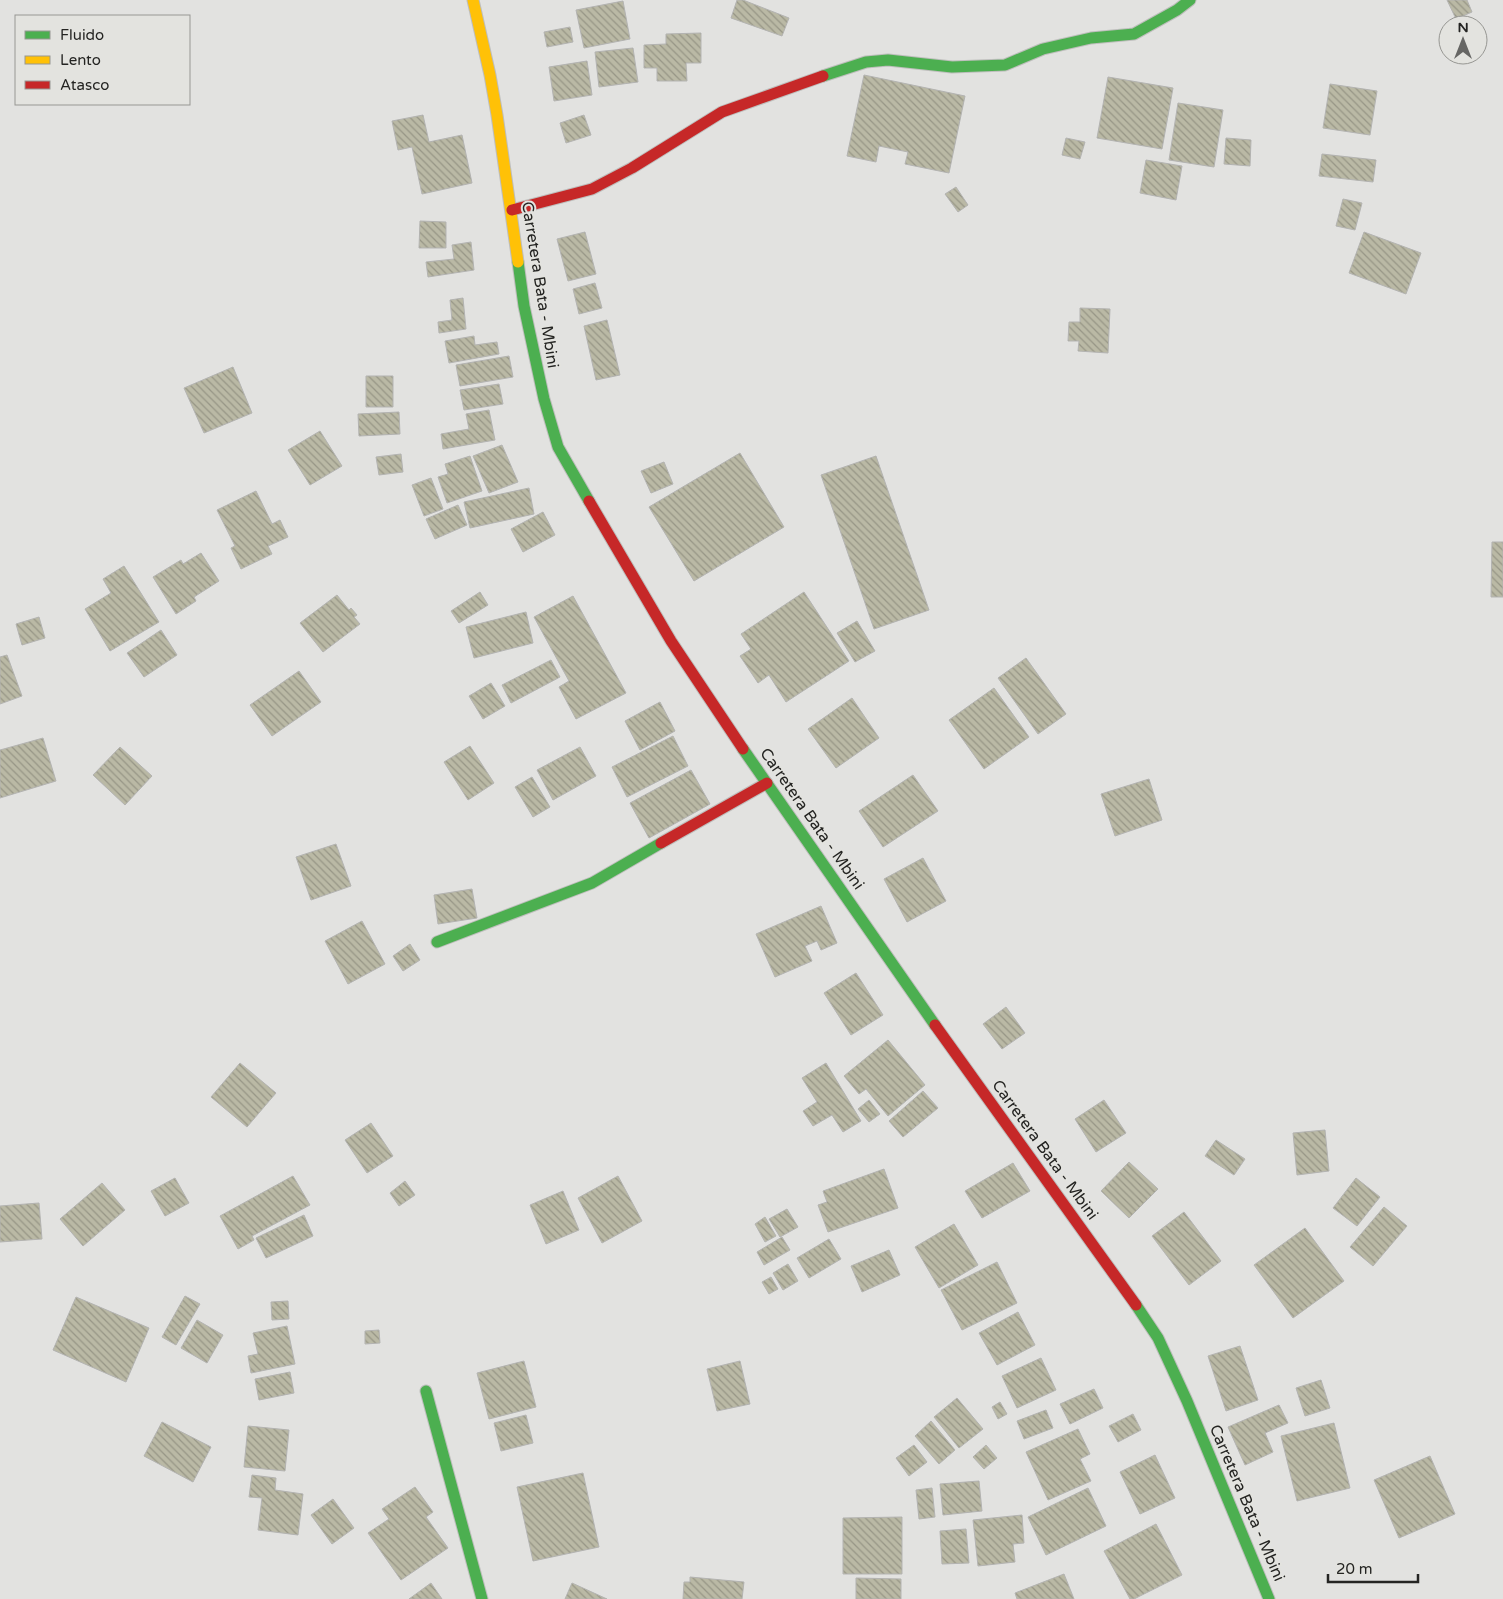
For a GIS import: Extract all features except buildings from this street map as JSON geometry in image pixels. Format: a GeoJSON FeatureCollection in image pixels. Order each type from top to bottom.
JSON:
{"type":"FeatureCollection","features":[{"type":"Feature","properties":{"kind":"main road","name":"Carretera Bata - Mbini"},"geometry":{"type":"LineString","coordinates":[[473,0],[490,75],[512,210],[524,306],[544,399],[558,447],[671,641],[961,1063],[1122,1284],[1158,1338],[1269,1599]]}},
{"type":"Feature","properties":{"kind":"main road"},"geometry":{"type":"LineString","coordinates":[[512,210],[592,189],[632,168],[722,112],[866,62],[888,60],[952,67],[1005,65],[1043,49],[1091,38],[1134,34],[1190,0]]}},
{"type":"Feature","properties":{"kind":"main road"},"geometry":{"type":"LineString","coordinates":[[437,942],[592,883],[767,783]]}},
{"type":"Feature","properties":{"kind":"main road"},"geometry":{"type":"LineString","coordinates":[[426,1391],[482,1599]]}},
{"type":"Feature","properties":{"kind":"traffic: fast"},"geometry":{"type":"LineString","coordinates":[[823,76],[866,62],[888,60],[952,67],[1005,65],[1043,49],[1091,38],[1134,34],[1177,10],[1190,0]]}},
{"type":"Feature","properties":{"kind":"traffic: fast"},"geometry":{"type":"LineString","coordinates":[[518,262],[524,306],[544,399],[558,447],[589,501]]}},
{"type":"Feature","properties":{"kind":"traffic: fast"},"geometry":{"type":"LineString","coordinates":[[743,749],[935,1025]]}},
{"type":"Feature","properties":{"kind":"traffic: fast"},"geometry":{"type":"LineString","coordinates":[[437,942],[592,883],[661,843]]}},
{"type":"Feature","properties":{"kind":"traffic: fast"},"geometry":{"type":"LineString","coordinates":[[1136,1305],[1158,1338],[1187,1401],[1269,1599]]}},
{"type":"Feature","properties":{"kind":"traffic: fast"},"geometry":{"type":"LineString","coordinates":[[426,1391],[482,1599]]}},
{"type":"Feature","properties":{"kind":"traffic: slow"},"geometry":{"type":"LineString","coordinates":[[473,0],[497,115],[518,262]]}},
{"type":"Feature","properties":{"kind":"traffic: jam"},"geometry":{"type":"LineString","coordinates":[[512,210],[592,189],[632,168],[722,112],[823,76]]}},
{"type":"Feature","properties":{"kind":"traffic: jam"},"geometry":{"type":"LineString","coordinates":[[589,501],[671,641],[743,749]]}},
{"type":"Feature","properties":{"kind":"traffic: jam"},"geometry":{"type":"LineString","coordinates":[[661,843],[767,783]]}},
{"type":"Feature","properties":{"kind":"traffic: jam"},"geometry":{"type":"LineString","coordinates":[[935,1025],[1136,1305]]}}]}
